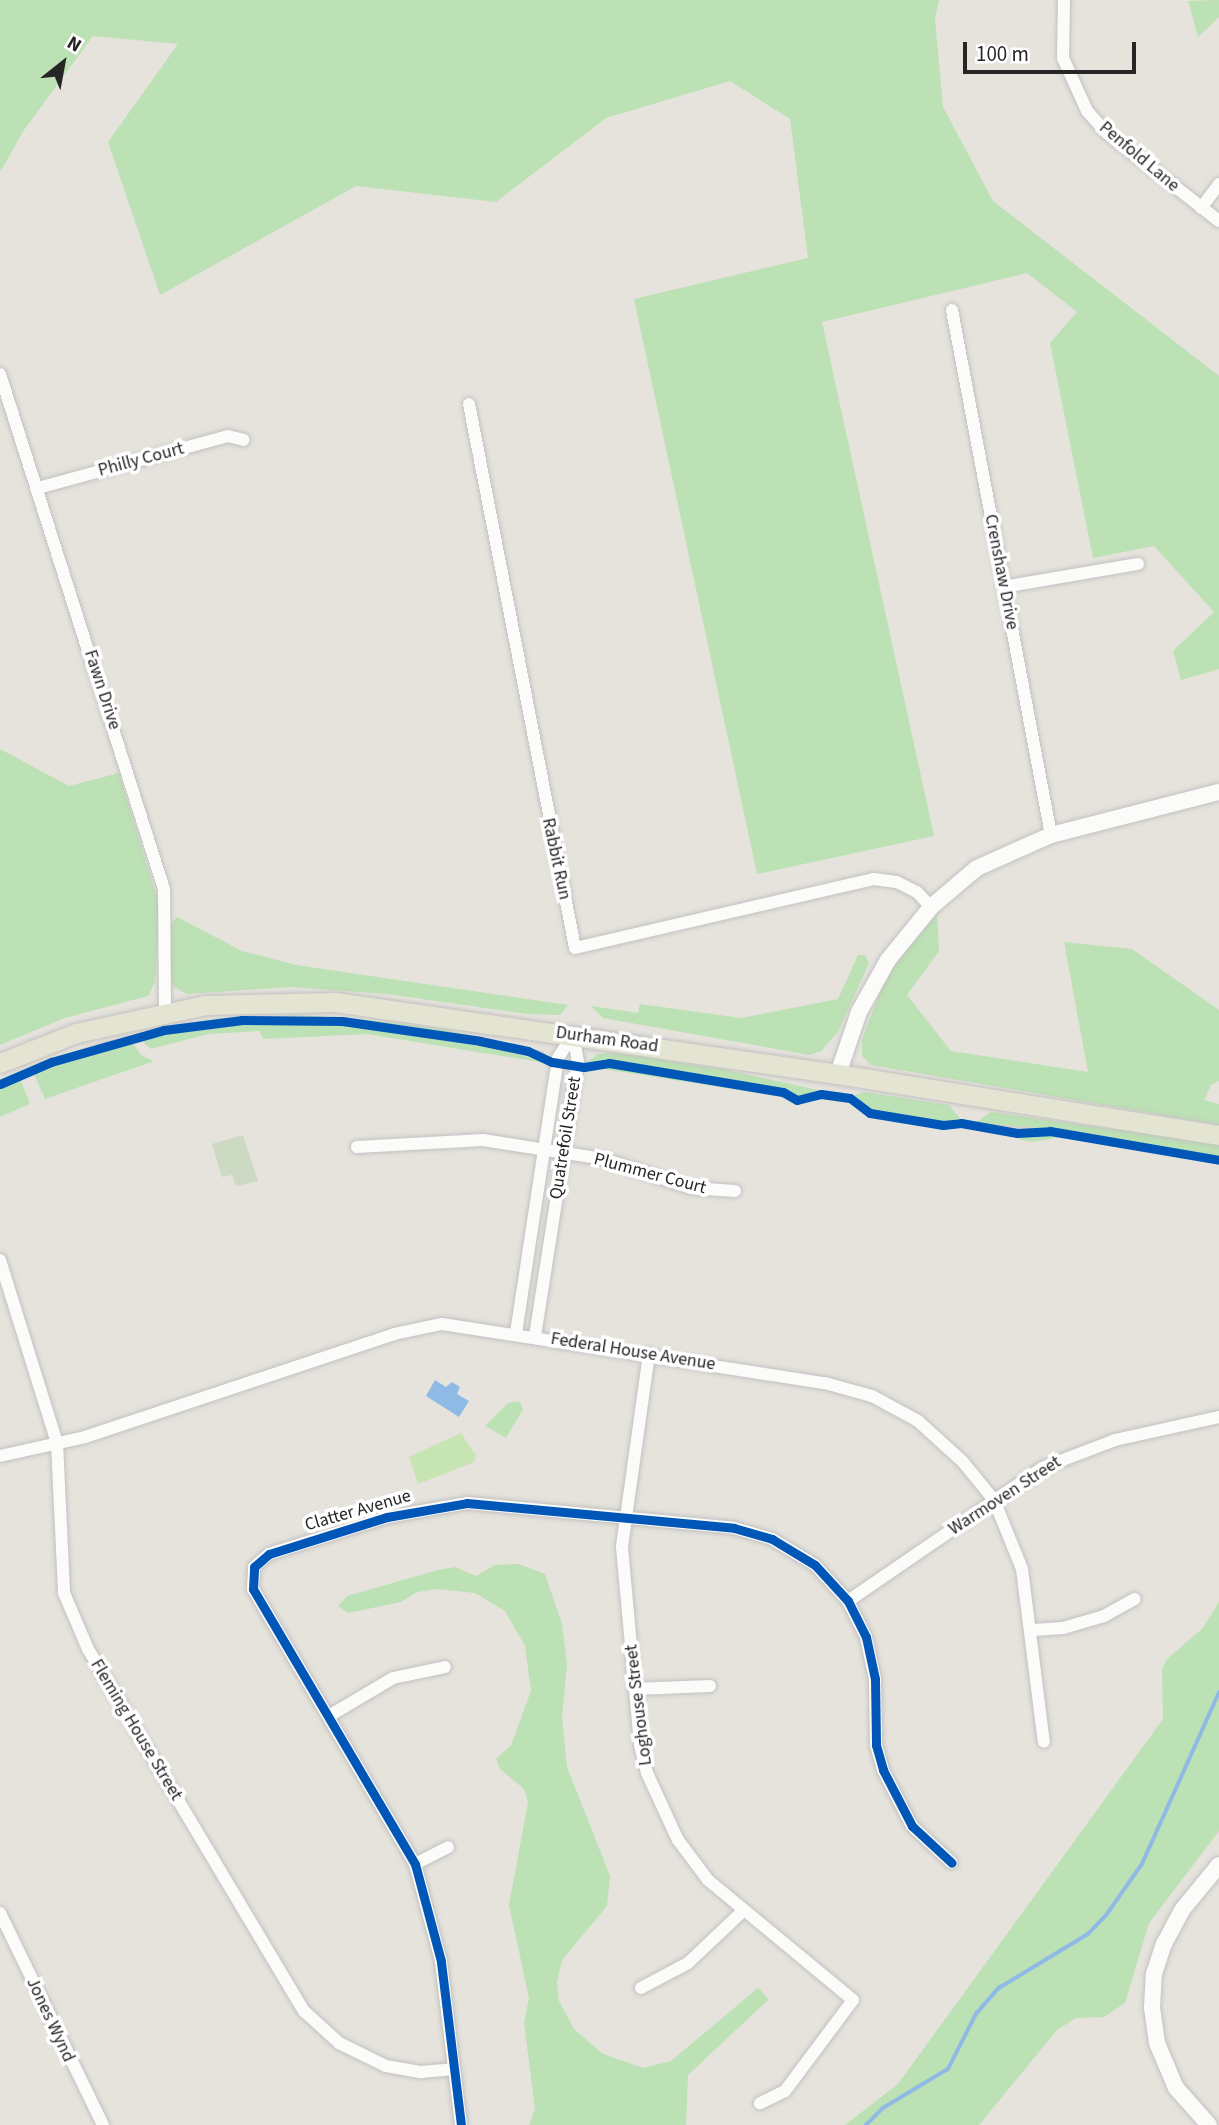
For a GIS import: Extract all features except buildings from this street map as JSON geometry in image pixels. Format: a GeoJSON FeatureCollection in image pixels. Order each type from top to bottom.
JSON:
{"type":"FeatureCollection","features":[{"type":"Feature","properties":{"kind":"main road","name":"Durham Road"},"geometry":{"type":"LineString","coordinates":[[0,1063],[76,1033],[165,1012],[247,1001],[335,1002],[838,1074],[1219,1135]]}},
{"type":"Feature","properties":{"kind":"street","name":"Penfold Lane"},"geometry":{"type":"LineString","coordinates":[[1064,0],[1063,58],[1087,111],[1107,133],[1219,221]]}},
{"type":"Feature","properties":{"kind":"street"},"geometry":{"type":"LineString","coordinates":[[1201,208],[1219,184]]}},
{"type":"Feature","properties":{"kind":"street","name":"Crenshaw Drive"},"geometry":{"type":"LineString","coordinates":[[952,310],[1051,835]]}},
{"type":"Feature","properties":{"kind":"street","name":"Fawn Drive"},"geometry":{"type":"LineString","coordinates":[[0,374],[164,889],[165,1012]]}},
{"type":"Feature","properties":{"kind":"street","name":"Rabbit Run"},"geometry":{"type":"LineString","coordinates":[[469,404],[575,948],[873,879],[907,887],[931,907]]}},
{"type":"Feature","properties":{"kind":"street","name":"Philly Court"},"geometry":{"type":"LineString","coordinates":[[38,488],[228,436],[244,440]]}},
{"type":"Feature","properties":{"kind":"street"},"geometry":{"type":"LineString","coordinates":[[1003,587],[1138,564]]}},
{"type":"Feature","properties":{"kind":"street"},"geometry":{"type":"LineString","coordinates":[[838,1074],[871,989],[907,932],[931,907],[977,868],[1051,835],[1219,792]]}},
{"type":"Feature","properties":{"kind":"street","name":"Quatrefoil Street"},"geometry":{"type":"LineString","coordinates":[[516,1333],[558,1058],[573,1035]]}},
{"type":"Feature","properties":{"kind":"street","name":"Quatrefoil Street"},"geometry":{"type":"LineString","coordinates":[[535,1336],[578,1062],[573,1035]]}},
{"type":"Feature","properties":{"kind":"street","name":"Plummer Court"},"geometry":{"type":"LineString","coordinates":[[357,1147],[482,1140],[564,1152],[648,1171],[691,1188],[735,1191]]}},
{"type":"Feature","properties":{"kind":"street","name":"Fleming House Street"},"geometry":{"type":"LineString","coordinates":[[0,1260],[57,1443],[60,1565],[74,1620],[291,1992],[320,2029],[359,2055],[410,2070],[454,2069]]}},
{"type":"Feature","properties":{"kind":"street","name":"Federal House Avenue"},"geometry":{"type":"LineString","coordinates":[[0,1456],[85,1437],[394,1334],[442,1324],[516,1333],[825,1382],[872,1396],[918,1421],[963,1462],[994,1500],[1022,1569],[1033,1630],[1044,1742]]}},
{"type":"Feature","properties":{"kind":"street","name":"Loghouse Street"},"geometry":{"type":"LineString","coordinates":[[649,1354],[624,1518],[640,1745],[664,1815],[692,1861],[742,1912],[853,2000],[785,2091],[760,2104]]}},
{"type":"Feature","properties":{"kind":"street","name":"Warmoven Street"},"geometry":{"type":"LineString","coordinates":[[848,1601],[1042,1468],[1078,1451],[1219,1417]]}},
{"type":"Feature","properties":{"kind":"street","name":"Clatter Avenue"},"geometry":{"type":"LineString","coordinates":[[461,2125],[441,1961],[415,1864],[253,1589],[251,1576],[260,1560],[387,1517],[447,1505],[508,1505],[734,1528],[772,1539],[815,1565],[848,1601],[866,1637],[875,1679],[876,1745],[883,1770],[912,1826],[952,1863]]}},
{"type":"Feature","properties":{"kind":"street"},"geometry":{"type":"LineString","coordinates":[[1033,1630],[1063,1628],[1094,1619],[1135,1600]]}},
{"type":"Feature","properties":{"kind":"street"},"geometry":{"type":"LineString","coordinates":[[329,1716],[393,1678],[445,1667]]}},
{"type":"Feature","properties":{"kind":"street"},"geometry":{"type":"LineString","coordinates":[[635,1689],[710,1686]]}},
{"type":"Feature","properties":{"kind":"street"},"geometry":{"type":"LineString","coordinates":[[415,1864],[448,1847]]}},
{"type":"Feature","properties":{"kind":"street"},"geometry":{"type":"LineString","coordinates":[[1209,2125],[1176,2088],[1157,2043],[1152,2008],[1154,1973],[1164,1944],[1182,1910],[1219,1865]]}},
{"type":"Feature","properties":{"kind":"street"},"geometry":{"type":"LineString","coordinates":[[641,1988],[688,1963],[742,1912]]}},
{"type":"Feature","properties":{"kind":"street","name":"Jones Wynd"},"geometry":{"type":"LineString","coordinates":[[0,1913],[103,2125]]}},
{"type":"Feature","properties":{"kind":"green space"},"geometry":{"type":"Polygon","coordinates":[[[0,0],[939,0],[935,19],[943,107],[993,201],[1219,376],[1219,669],[1181,680],[1173,651],[1214,612],[1154,546],[1093,558],[1050,343],[1077,312],[1027,273],[822,322],[934,836],[757,874],[634,299],[808,258],[790,119],[730,81],[606,118],[496,202],[356,186],[160,295],[108,142],[178,44],[93,36],[24,130],[0,172],[0,0]]]}},
{"type":"Feature","properties":{"kind":"green space"},"geometry":{"type":"Polygon","coordinates":[[[1219,0],[1219,17],[1198,37],[1188,1],[1219,0]]]}},
{"type":"Feature","properties":{"kind":"green space"},"geometry":{"type":"Polygon","coordinates":[[[0,749],[69,786],[119,773],[160,908],[155,982],[148,996],[65,1018],[0,1045],[0,749]]]}},
{"type":"Feature","properties":{"kind":"green space"},"geometry":{"type":"Polygon","coordinates":[[[937,914],[939,951],[907,995],[951,1051],[1088,1072],[1064,942],[1132,949],[1219,1010],[1219,1081],[1211,1085],[1204,1100],[1219,1104],[1219,1125],[871,1065],[862,1056],[862,1039],[884,982],[895,962],[937,914]]]}},
{"type":"Feature","properties":{"kind":"green space"},"geometry":{"type":"Polygon","coordinates":[[[177,917],[242,951],[296,965],[568,1005],[560,1015],[528,1014],[387,994],[290,987],[187,994],[174,987],[168,973],[171,925],[177,917]]]}},
{"type":"Feature","properties":{"kind":"green space"},"geometry":{"type":"Polygon","coordinates":[[[858,955],[865,955],[869,963],[838,1032],[821,1051],[810,1055],[603,1018],[591,1006],[638,1013],[640,1004],[741,1018],[838,999],[858,955]]]}},
{"type":"Feature","properties":{"kind":"green space"},"geometry":{"type":"Polygon","coordinates":[[[302,1015],[442,1029],[532,1049],[407,1026],[313,1017],[237,1018],[138,1033],[219,1018],[302,1015]]]}},
{"type":"Feature","properties":{"kind":"green space"},"geometry":{"type":"Polygon","coordinates":[[[300,1021],[369,1027],[492,1046],[546,1063],[367,1034],[263,1039],[260,1031],[208,1034],[151,1049],[140,1039],[237,1023],[300,1021]]]}},
{"type":"Feature","properties":{"kind":"green space"},"geometry":{"type":"Polygon","coordinates":[[[131,1041],[142,1056],[154,1061],[45,1099],[33,1072],[131,1041]]]}},
{"type":"Feature","properties":{"kind":"green space"},"geometry":{"type":"Polygon","coordinates":[[[619,1053],[727,1070],[818,1090],[799,1098],[785,1089],[587,1062],[598,1054],[619,1053]]]}},
{"type":"Feature","properties":{"kind":"green space"},"geometry":{"type":"Polygon","coordinates":[[[615,1067],[782,1093],[789,1098],[597,1068],[615,1067]]]}},
{"type":"Feature","properties":{"kind":"green space"},"geometry":{"type":"Polygon","coordinates":[[[20,1078],[30,1104],[0,1117],[0,1087],[20,1078]]]}},
{"type":"Feature","properties":{"kind":"green space"},"geometry":{"type":"Polygon","coordinates":[[[864,1092],[949,1105],[961,1120],[940,1123],[866,1110],[852,1096],[864,1092]]]}},
{"type":"Feature","properties":{"kind":"green space"},"geometry":{"type":"Polygon","coordinates":[[[991,1112],[1219,1144],[1219,1159],[1068,1136],[1032,1142],[1018,1139],[1032,1133],[975,1123],[991,1112]]]}},
{"type":"Feature","properties":{"kind":"green space"},"geometry":{"type":"Polygon","coordinates":[[[243,1135],[258,1181],[236,1186],[232,1175],[222,1177],[212,1144],[243,1135]]]}},
{"type":"Feature","properties":{"kind":"green space"},"geometry":{"type":"Polygon","coordinates":[[[519,1401],[523,1409],[506,1438],[485,1426],[508,1403],[519,1401]]]}},
{"type":"Feature","properties":{"kind":"green space"},"geometry":{"type":"Polygon","coordinates":[[[461,1433],[476,1456],[474,1462],[418,1484],[409,1457],[461,1433]]]}},
{"type":"Feature","properties":{"kind":"green space"},"geometry":{"type":"Polygon","coordinates":[[[518,1564],[545,1574],[562,1624],[567,1664],[562,1718],[567,1767],[610,1876],[607,1906],[562,1960],[557,1982],[559,2001],[574,2029],[603,2054],[643,2068],[671,2061],[758,1988],[769,1999],[688,2075],[686,2125],[529,2125],[535,2109],[524,2023],[529,1998],[509,1905],[528,1802],[524,1789],[500,1769],[496,1759],[511,1745],[531,1691],[525,1646],[505,1611],[475,1593],[438,1589],[417,1592],[401,1602],[348,1613],[338,1606],[347,1596],[438,1570],[455,1567],[476,1576],[495,1565],[518,1564]]]}},
{"type":"Feature","properties":{"kind":"green space"},"geometry":{"type":"Polygon","coordinates":[[[1219,1602],[1219,1831],[1149,1923],[1125,2003],[1104,2017],[1076,2018],[1057,2030],[979,2125],[845,2125],[898,2084],[1163,1719],[1162,1669],[1167,1659],[1203,1628],[1219,1602]]]}},
{"type":"Feature","properties":{"kind":"shaded area"},"geometry":{"type":"Polygon","coordinates":[[[276,1016],[340,1018],[495,1042],[543,1051],[553,1067],[535,1057],[492,1046],[369,1027],[300,1021],[237,1023],[181,1030],[104,1048],[0,1087],[0,1081],[101,1042],[211,1021],[276,1016]]]}},
{"type":"Feature","properties":{"kind":"shaded area"},"geometry":{"type":"Polygon","coordinates":[[[602,1061],[785,1089],[799,1098],[818,1090],[823,1099],[798,1103],[782,1093],[615,1067],[583,1069],[587,1062],[602,1061]]]}},
{"type":"Feature","properties":{"kind":"shaded area"},"geometry":{"type":"Polygon","coordinates":[[[852,1096],[866,1110],[940,1123],[961,1120],[961,1126],[941,1128],[866,1115],[848,1101],[852,1096]]]}},
{"type":"Feature","properties":{"kind":"shaded area"},"geometry":{"type":"Polygon","coordinates":[[[975,1123],[1031,1127],[1032,1133],[974,1129],[975,1123]]]}},
{"type":"Feature","properties":{"kind":"water"},"geometry":{"type":"Polygon","coordinates":[[[435,1380],[446,1387],[452,1382],[460,1387],[457,1394],[469,1401],[459,1417],[426,1396],[435,1380]]]}},
{"type":"Feature","properties":{"kind":"waterway"},"geometry":{"type":"LineString","coordinates":[[866,2125],[883,2108],[948,2069],[976,2014],[999,1988],[1088,1934],[1107,1914],[1142,1864],[1219,1693]]}},
{"type":"Feature","properties":{"kind":"cycle path"},"geometry":{"type":"LineString","coordinates":[[0,1084],[51,1062],[164,1030],[242,1020],[342,1021],[480,1041],[528,1051],[552,1062],[584,1067],[609,1063],[783,1092],[797,1100],[821,1094],[850,1098],[870,1113],[943,1125],[961,1123],[1017,1133],[1050,1131],[1219,1160]]}},
{"type":"Feature","properties":{"kind":"cycle path"},"geometry":{"type":"LineString","coordinates":[[461,2125],[441,1961],[415,1864],[253,1589],[254,1567],[269,1554],[387,1517],[467,1503],[734,1528],[772,1539],[815,1565],[848,1601],[866,1637],[875,1679],[876,1745],[883,1770],[912,1826],[952,1863]]}}]}
